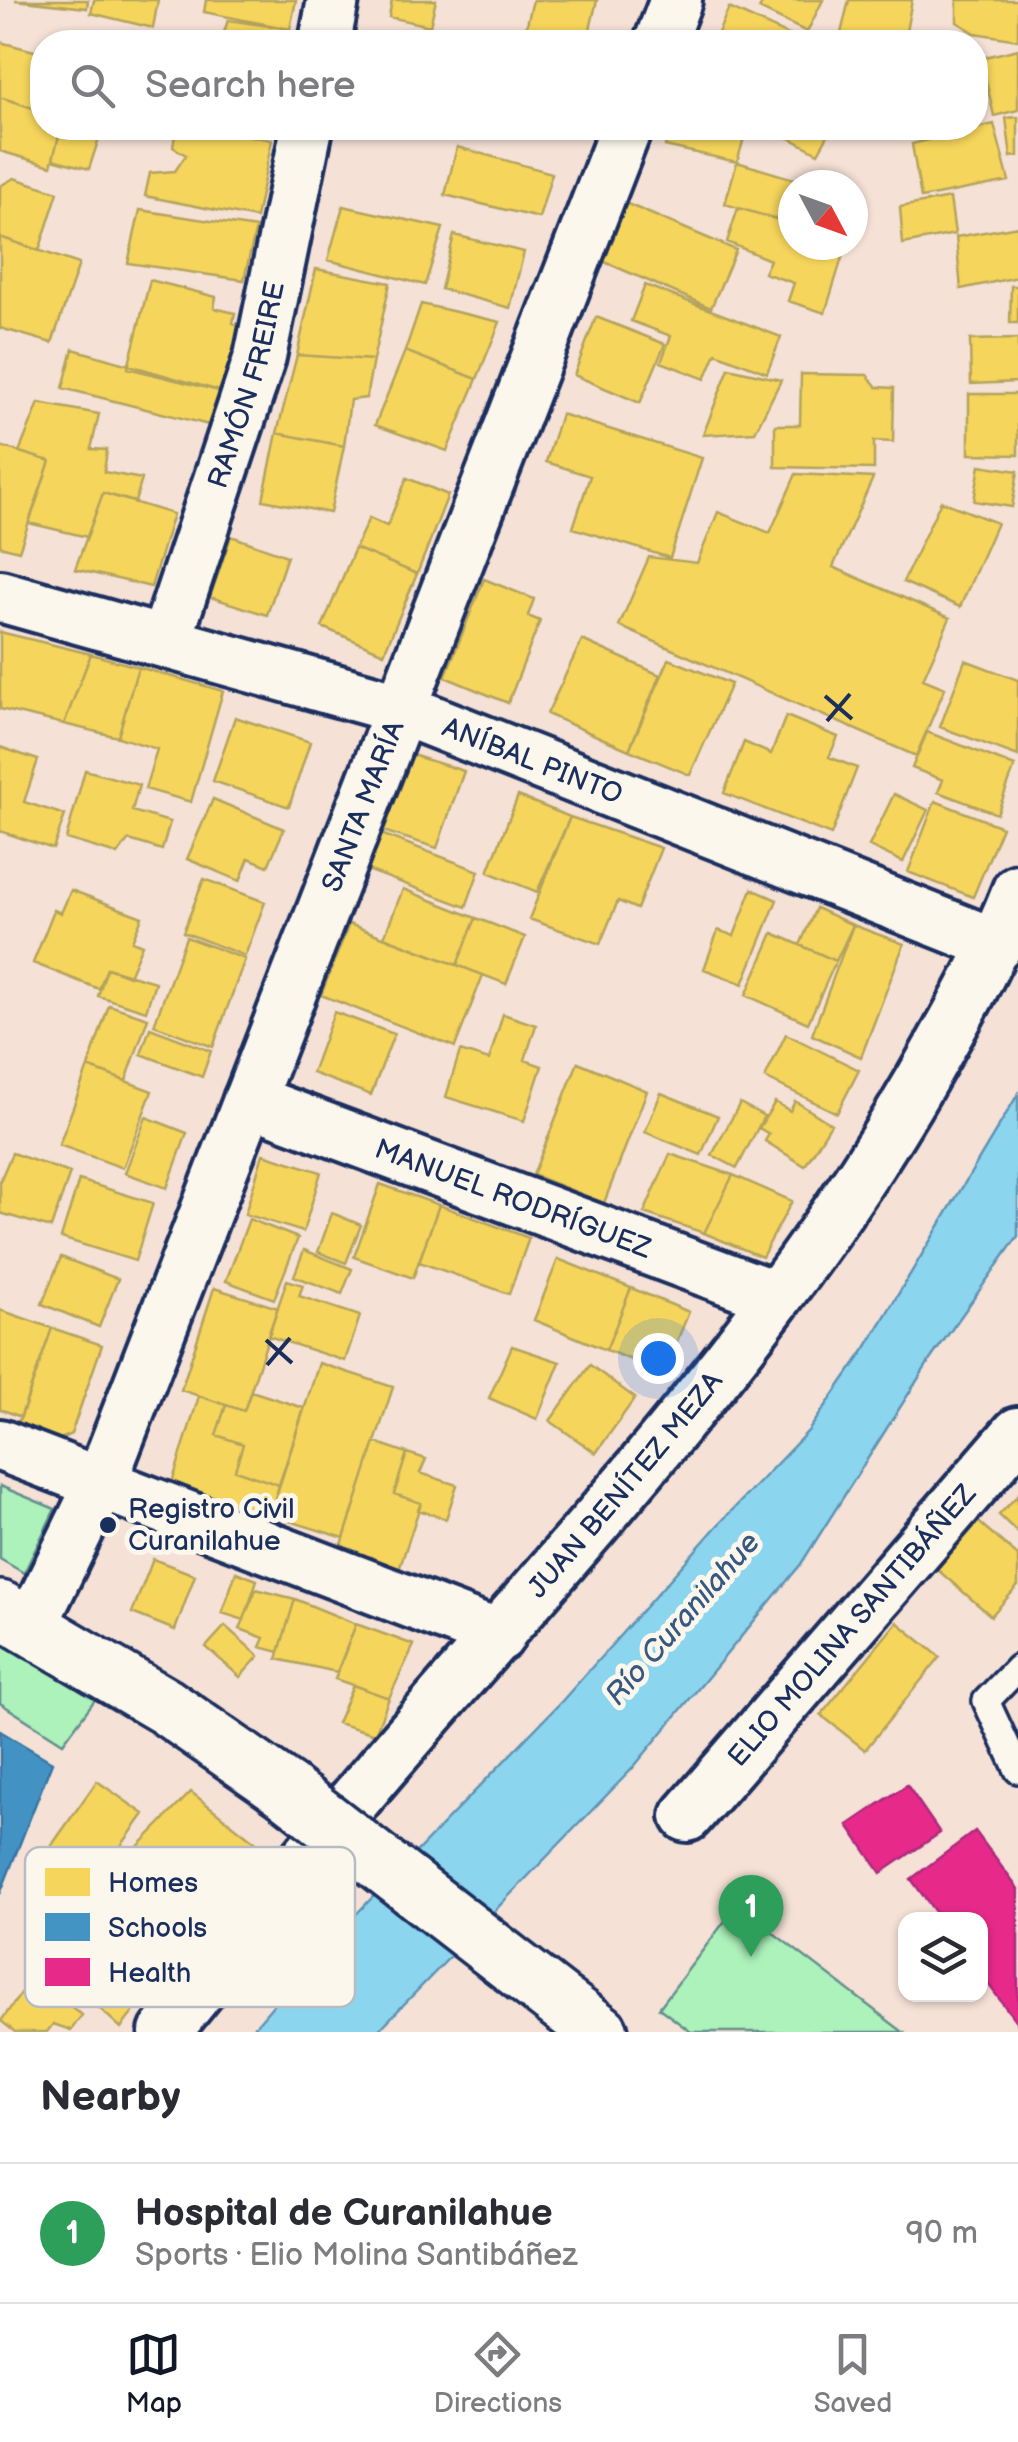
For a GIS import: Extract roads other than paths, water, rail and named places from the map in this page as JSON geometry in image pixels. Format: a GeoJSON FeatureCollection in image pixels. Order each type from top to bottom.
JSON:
{"type":"FeatureCollection","features":[{"type":"Feature","properties":{"kind":"main road"},"geometry":{"type":"LineString","coordinates":[[16,1617],[166,1706],[286,1790],[582,2019]]}},
{"type":"Feature","properties":{"kind":"street"},"geometry":{"type":"LineString","coordinates":[[327,30],[333,0]]}},
{"type":"Feature","properties":{"kind":"street"},"geometry":{"type":"LineString","coordinates":[[665,30],[676,0]]}},
{"type":"Feature","properties":{"kind":"street","name":"RAMÓN FREIRE"},"geometry":{"type":"LineString","coordinates":[[166,640],[260,357],[305,140]]}},
{"type":"Feature","properties":{"kind":"street","name":"SANTA MARÍA"},"geometry":{"type":"LineString","coordinates":[[16,1617],[100,1485],[621,140]]}},
{"type":"Feature","properties":{"kind":"street","name":"ANÍBAL PINTO"},"geometry":{"type":"LineString","coordinates":[[0,596],[399,708],[997,945]]}},
{"type":"Feature","properties":{"kind":"street","name":"JUAN BENÍTEZ MEZA"},"geometry":{"type":"LineString","coordinates":[[317,1847],[499,1636],[776,1297],[870,1167],[997,945],[1018,890]]}},
{"type":"Feature","properties":{"kind":"street","name":"MANUEL RODRÍGUEZ"},"geometry":{"type":"LineString","coordinates":[[250,1100],[776,1297]]}},
{"type":"Feature","properties":{"kind":"street","name":"ELIO MOLINA SANTIBÁÑEZ"},"geometry":{"type":"LineString","coordinates":[[687,1816],[1018,1433]]}},
{"type":"Feature","properties":{"kind":"street"},"geometry":{"type":"LineString","coordinates":[[0,1445],[499,1636]]}},
{"type":"Feature","properties":{"kind":"street","name":"JUAN BENÍTEZ MEZA"},"geometry":{"type":"LineString","coordinates":[[165,2032],[186,2007]]}},
{"type":"Feature","properties":{"kind":"lane"},"geometry":{"type":"LineString","coordinates":[[1018,1668],[986,1702],[1018,1770]]}},
{"type":"Feature","properties":{"kind":"water","name":"Río Curanilahue"},"geometry":{"type":"Polygon","coordinates":[[[1018,1094],[1018,1236],[930,1360],[801,1564],[632,1769],[377,2032],[250,2032],[271,2007],[355,2007],[355,1915],[562,1701],[717,1526],[809,1430],[866,1348],[1018,1094]]]}},
{"type":"Feature","properties":{"kind":"place","name":"Registro Civil Curanilahue"},"geometry":{"type":"Point","coordinates":[108,1525]}},
{"type":"Feature","properties":{"kind":"place","name":"Hospital de Curanilahue"},"geometry":{"type":"Point","coordinates":[751,1957]}}]}
